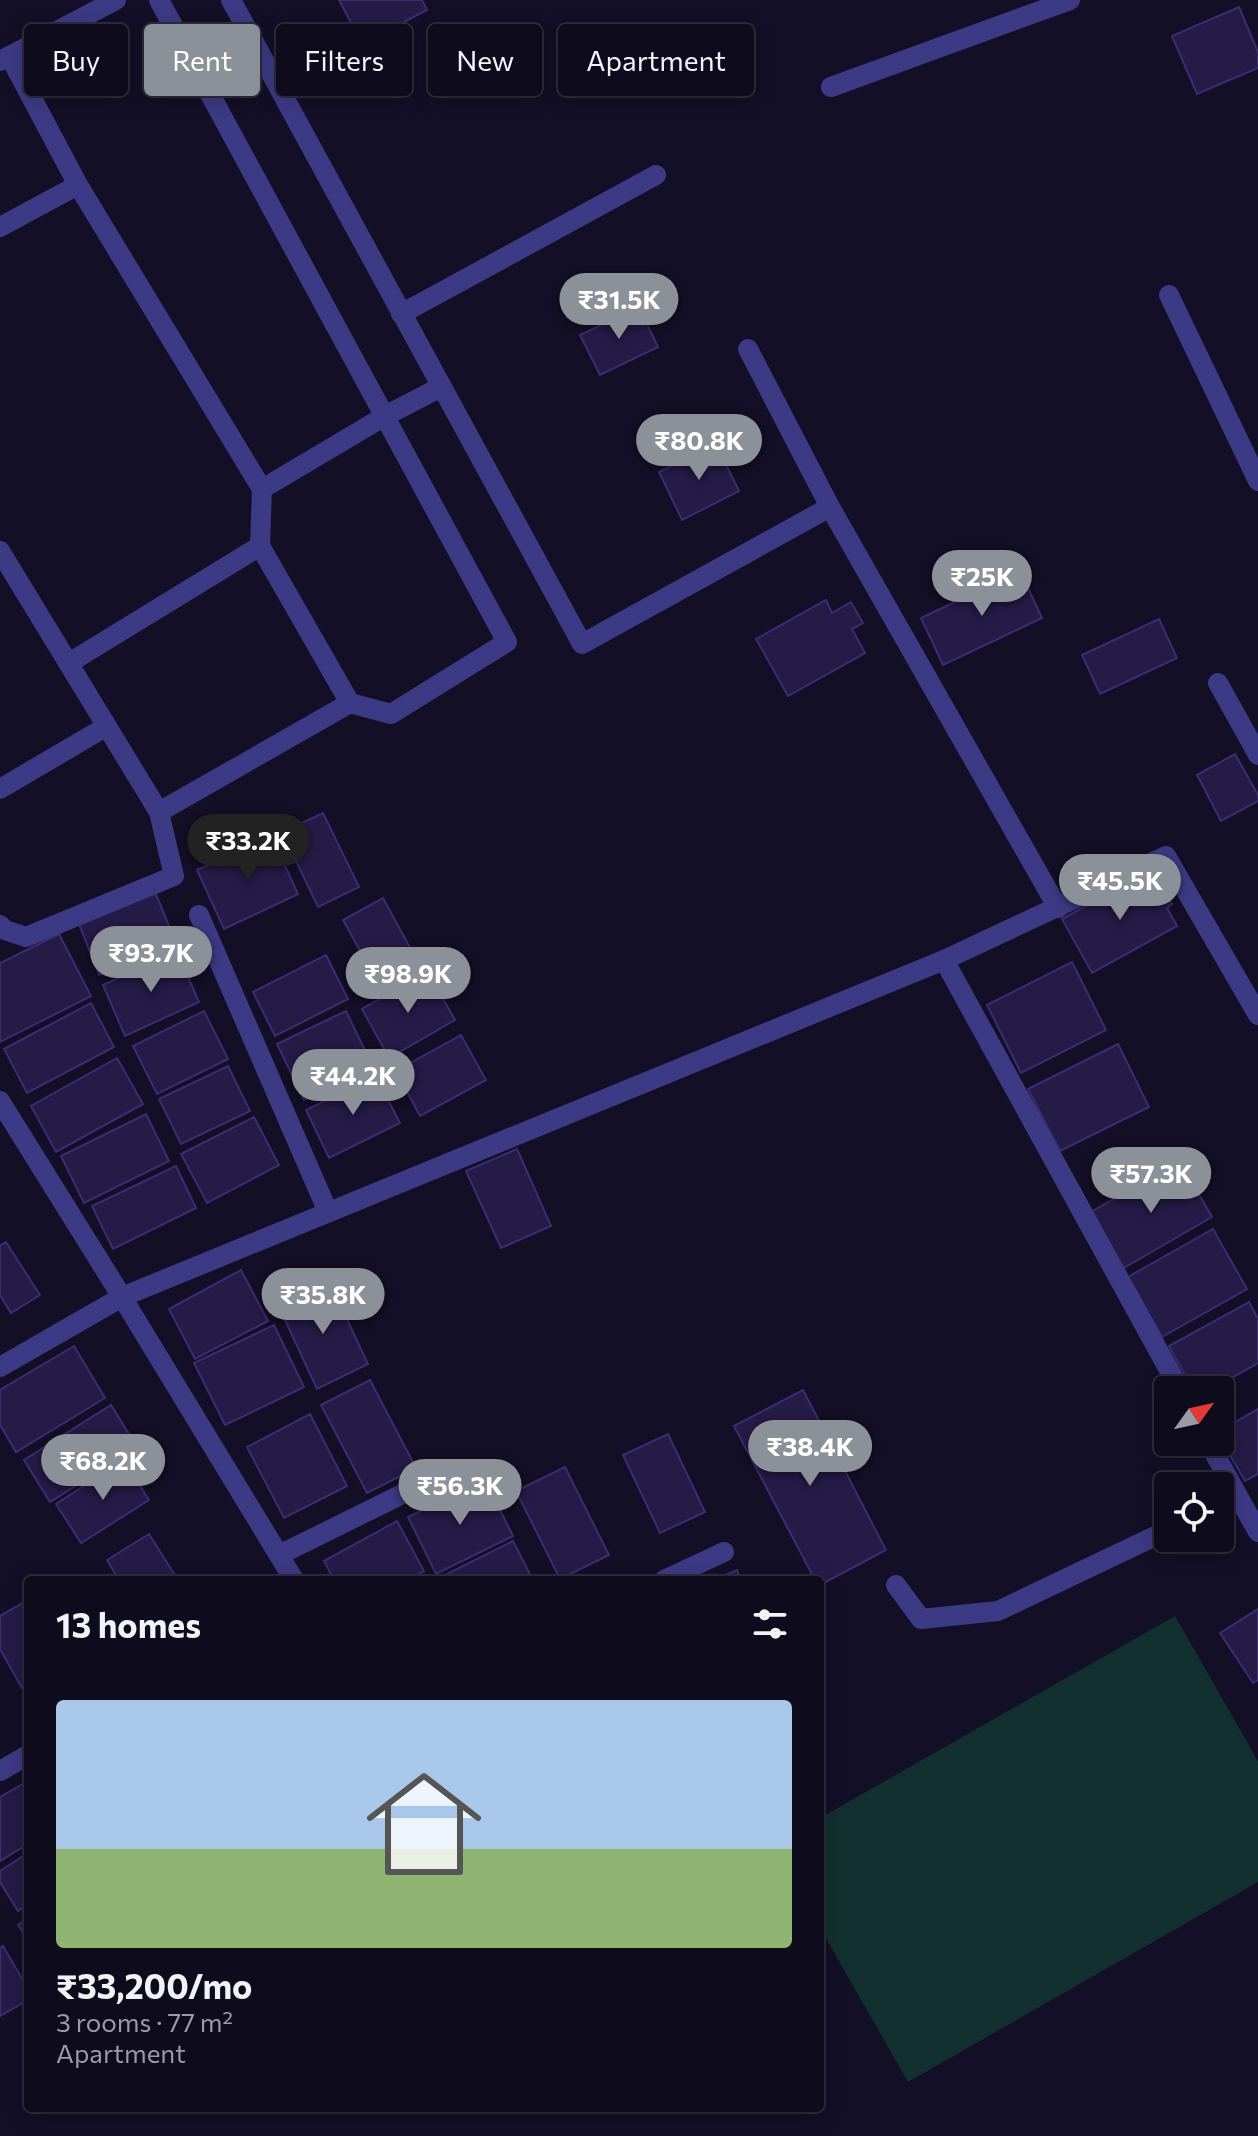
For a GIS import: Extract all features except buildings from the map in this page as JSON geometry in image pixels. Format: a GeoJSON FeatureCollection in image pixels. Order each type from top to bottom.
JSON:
{"type":"FeatureCollection","features":[{"type":"Feature","properties":{"kind":"street"},"geometry":{"type":"LineString","coordinates":[[116,0],[5,59],[262,489],[260,546],[350,703]]}},
{"type":"Feature","properties":{"kind":"street"},"geometry":{"type":"LineString","coordinates":[[159,0],[507,642],[391,714],[350,703],[159,812]]}},
{"type":"Feature","properties":{"kind":"street"},"geometry":{"type":"LineString","coordinates":[[231,0],[582,644],[830,507]]}},
{"type":"Feature","properties":{"kind":"street"},"geometry":{"type":"LineString","coordinates":[[831,87],[1070,0]]}},
{"type":"Feature","properties":{"kind":"street"},"geometry":{"type":"LineString","coordinates":[[401,314],[656,175]]}},
{"type":"Feature","properties":{"kind":"street"},"geometry":{"type":"LineString","coordinates":[[0,227],[78,185]]}},
{"type":"Feature","properties":{"kind":"street"},"geometry":{"type":"LineString","coordinates":[[1169,295],[1258,481]]}},
{"type":"Feature","properties":{"kind":"street"},"geometry":{"type":"LineString","coordinates":[[748,349],[830,507],[1058,908]]}},
{"type":"Feature","properties":{"kind":"street"},"geometry":{"type":"LineString","coordinates":[[262,489],[385,416],[441,387]]}},
{"type":"Feature","properties":{"kind":"street"},"geometry":{"type":"LineString","coordinates":[[69,663],[260,546]]}},
{"type":"Feature","properties":{"kind":"street"},"geometry":{"type":"LineString","coordinates":[[0,551],[159,812],[174,876],[26,937],[5,930],[0,925]]}},
{"type":"Feature","properties":{"kind":"street"},"geometry":{"type":"LineString","coordinates":[[1218,683],[1258,755]]}},
{"type":"Feature","properties":{"kind":"street"},"geometry":{"type":"LineString","coordinates":[[0,789],[107,726]]}},
{"type":"Feature","properties":{"kind":"street"},"geometry":{"type":"LineString","coordinates":[[0,1367],[122,1297],[944,960],[1166,856],[1258,1015]]}},
{"type":"Feature","properties":{"kind":"street"},"geometry":{"type":"LineString","coordinates":[[199,915],[328,1212]]}},
{"type":"Feature","properties":{"kind":"street"},"geometry":{"type":"LineString","coordinates":[[944,960],[1172,1376]]}},
{"type":"Feature","properties":{"kind":"street"},"geometry":{"type":"LineString","coordinates":[[0,1101],[292,1576]]}},
{"type":"Feature","properties":{"kind":"street"},"geometry":{"type":"LineString","coordinates":[[279,1555],[449,1471]]}},
{"type":"Feature","properties":{"kind":"street"},"geometry":{"type":"LineString","coordinates":[[1234,1506],[1258,1532]]}},
{"type":"Feature","properties":{"kind":"street"},"geometry":{"type":"LineString","coordinates":[[896,1585],[921,1619],[998,1611],[1154,1537]]}},
{"type":"Feature","properties":{"kind":"street"},"geometry":{"type":"LineString","coordinates":[[673,1576],[724,1552]]}},
{"type":"Feature","properties":{"kind":"street"},"geometry":{"type":"LineString","coordinates":[[0,1771],[24,1757]]}},
{"type":"Feature","properties":{"kind":"green space"},"geometry":{"type":"Polygon","coordinates":[[[1175,1616],[1258,1761],[1258,1882],[908,2082],[824,1935],[824,1816],[1175,1616]]]}}]}
